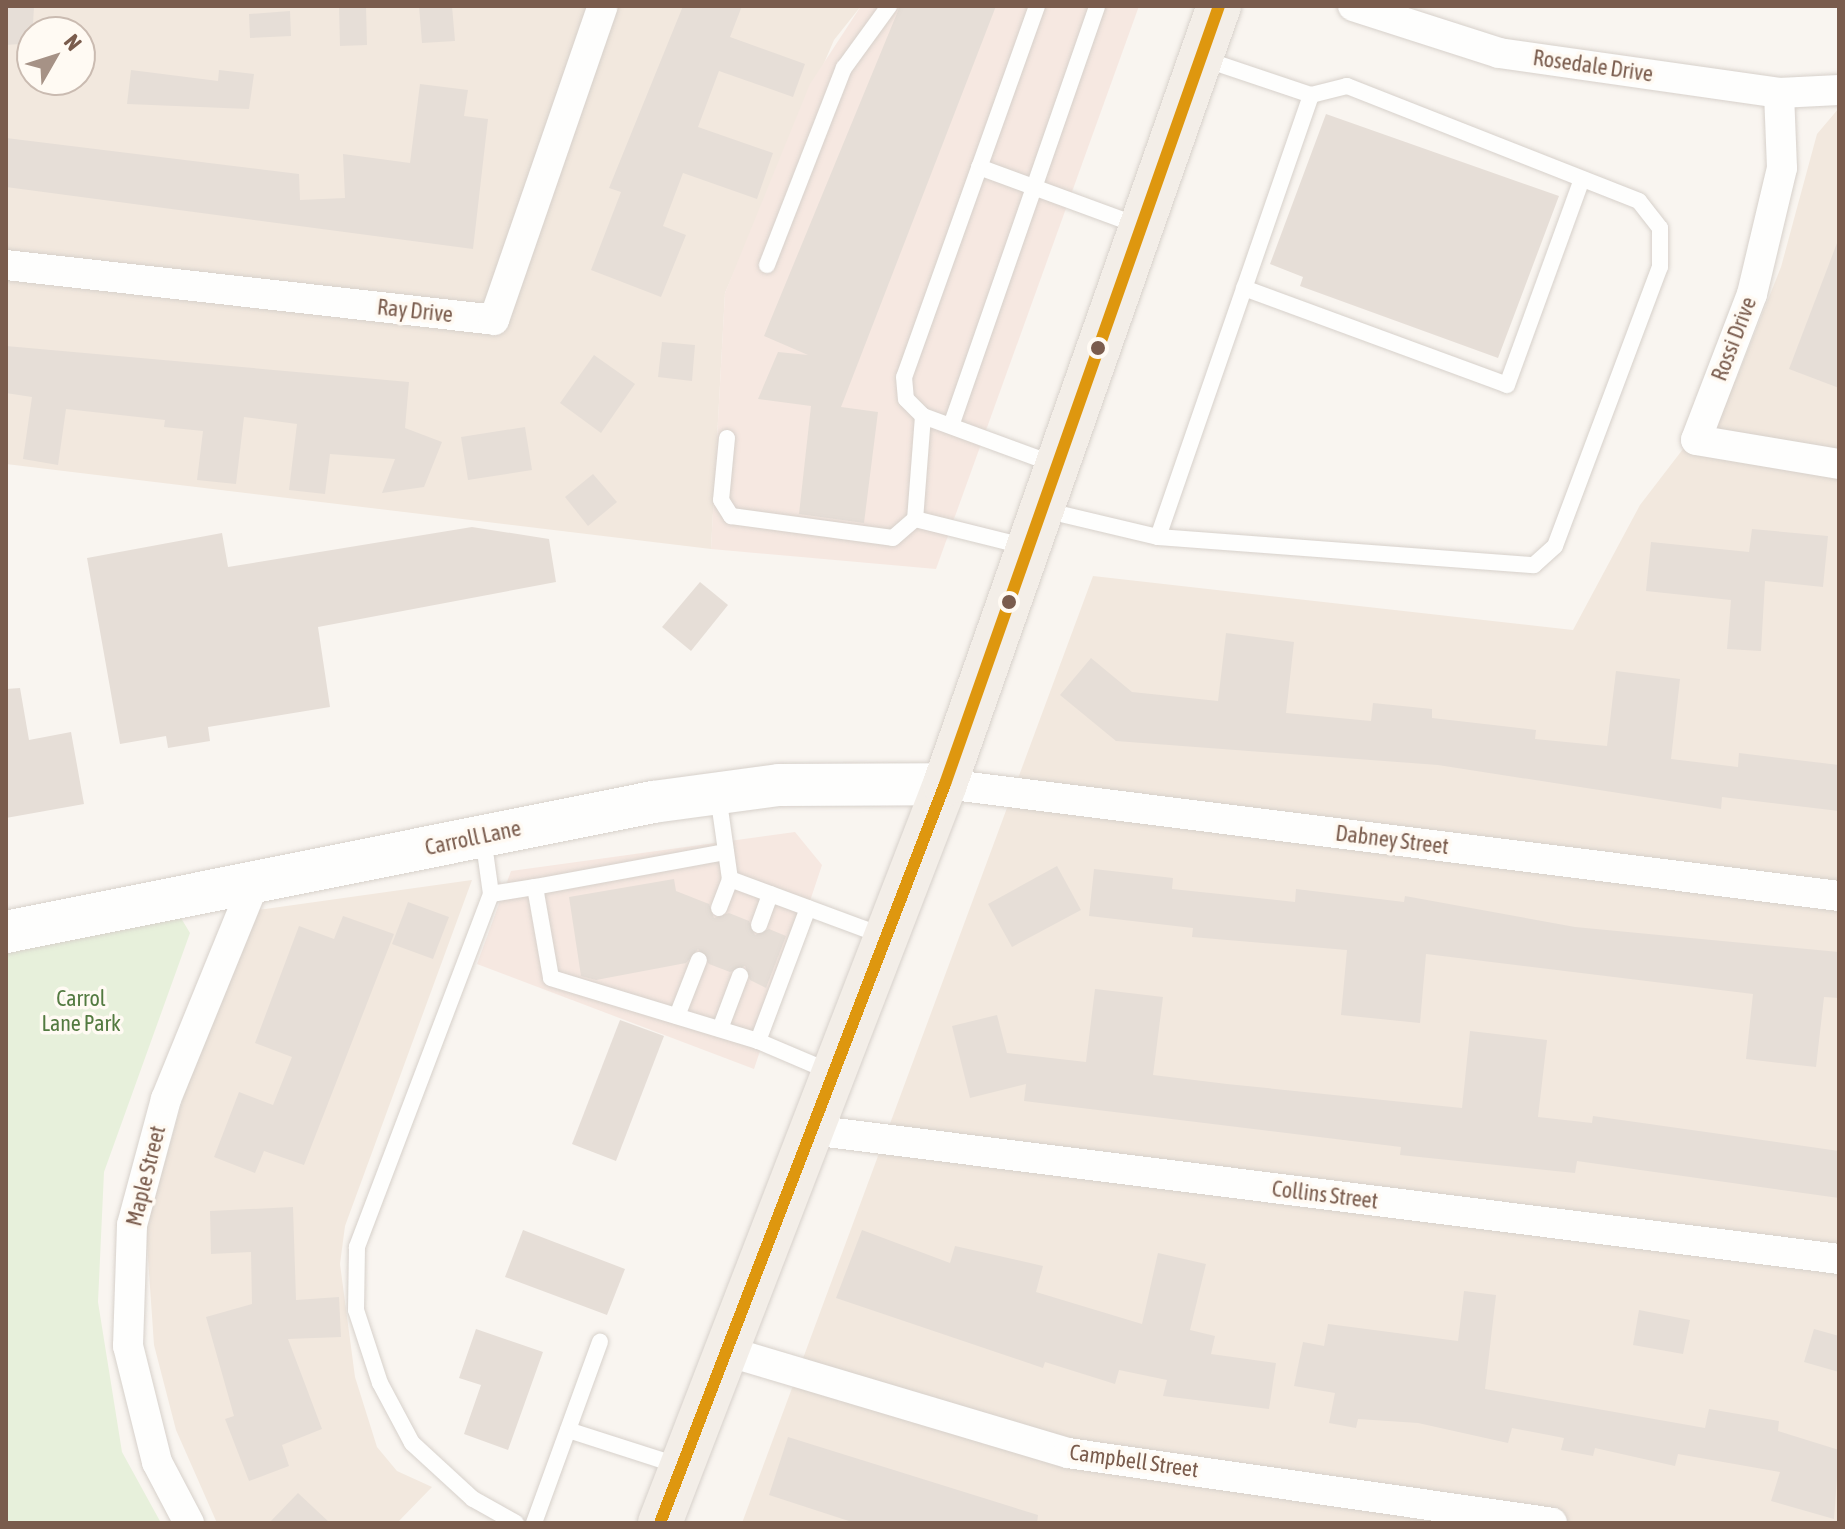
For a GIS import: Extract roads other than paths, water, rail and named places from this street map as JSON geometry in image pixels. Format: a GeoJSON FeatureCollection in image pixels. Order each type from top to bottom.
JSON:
{"type":"FeatureCollection","features":[{"type":"Feature","properties":{"kind":"main road"},"geometry":{"type":"LineString","coordinates":[[660,1523],[945,784],[1219,6]]}},
{"type":"Feature","properties":{"kind":"street","name":"Ray Drive"},"geometry":{"type":"LineString","coordinates":[[6,265],[494,320],[603,6]]}},
{"type":"Feature","properties":{"kind":"street","name":"Rosedale Drive"},"geometry":{"type":"LineString","coordinates":[[1353,6],[1499,53],[1779,93],[1839,90]]}},
{"type":"Feature","properties":{"kind":"street","name":"Rossi Drive"},"geometry":{"type":"LineString","coordinates":[[1779,93],[1782,168],[1756,280],[1696,440],[1839,464]]}},
{"type":"Feature","properties":{"kind":"street","name":"Carroll Lane"},"geometry":{"type":"LineString","coordinates":[[6,932],[483,836],[717,793],[779,785],[945,784]]}},
{"type":"Feature","properties":{"kind":"street","name":"Dabney Street"},"geometry":{"type":"LineString","coordinates":[[945,784],[1839,896]]}},
{"type":"Feature","properties":{"kind":"street","name":"Maple Street"},"geometry":{"type":"LineString","coordinates":[[189,1523],[157,1462],[128,1346],[132,1225],[166,1099],[254,883]]}},
{"type":"Feature","properties":{"kind":"street","name":"Collins Street"},"geometry":{"type":"LineString","coordinates":[[811,1130],[1839,1259]]}},
{"type":"Feature","properties":{"kind":"street","name":"Campbell Street"},"geometry":{"type":"LineString","coordinates":[[726,1351],[1068,1453],[1552,1523]]}},
{"type":"Feature","properties":{"kind":"lane"},"geometry":{"type":"LineString","coordinates":[[767,265],[844,68],[889,6]]}},
{"type":"Feature","properties":{"kind":"lane"},"geometry":{"type":"LineString","coordinates":[[1037,6],[904,377],[906,399],[923,416],[952,423],[1057,465]]}},
{"type":"Feature","properties":{"kind":"lane"},"geometry":{"type":"LineString","coordinates":[[952,423],[1097,6]]}},
{"type":"Feature","properties":{"kind":"lane"},"geometry":{"type":"LineString","coordinates":[[915,519],[1534,565],[1555,546],[1660,267],[1660,228],[1639,201],[1347,86],[1311,95],[1201,58]]}},
{"type":"Feature","properties":{"kind":"lane"},"geometry":{"type":"LineString","coordinates":[[1158,537],[1311,95]]}},
{"type":"Feature","properties":{"kind":"lane"},"geometry":{"type":"LineString","coordinates":[[979,167],[1142,227]]}},
{"type":"Feature","properties":{"kind":"lane"},"geometry":{"type":"LineString","coordinates":[[1244,288],[1507,385],[1582,179]]}},
{"type":"Feature","properties":{"kind":"lane"},"geometry":{"type":"LineString","coordinates":[[727,438],[721,500],[731,516],[893,538],[915,519],[923,416]]}},
{"type":"Feature","properties":{"kind":"lane"},"geometry":{"type":"LineString","coordinates":[[717,793],[730,879],[719,908]]}},
{"type":"Feature","properties":{"kind":"lane"},"geometry":{"type":"LineString","coordinates":[[483,836],[491,894],[357,1247],[356,1310],[380,1383],[412,1443],[473,1499],[516,1523]]}},
{"type":"Feature","properties":{"kind":"lane"},"geometry":{"type":"LineString","coordinates":[[491,894],[726,852]]}},
{"type":"Feature","properties":{"kind":"lane"},"geometry":{"type":"LineString","coordinates":[[730,879],[886,937]]}},
{"type":"Feature","properties":{"kind":"lane"},"geometry":{"type":"LineString","coordinates":[[535,887],[551,978],[758,1041],[833,1073]]}},
{"type":"Feature","properties":{"kind":"lane"},"geometry":{"type":"LineString","coordinates":[[759,925],[770,894]]}},
{"type":"Feature","properties":{"kind":"lane"},"geometry":{"type":"LineString","coordinates":[[758,1041],[808,908]]}},
{"type":"Feature","properties":{"kind":"lane"},"geometry":{"type":"LineString","coordinates":[[677,1016],[699,960]]}},
{"type":"Feature","properties":{"kind":"lane"},"geometry":{"type":"LineString","coordinates":[[720,1029],[740,976]]}},
{"type":"Feature","properties":{"kind":"lane"},"geometry":{"type":"LineString","coordinates":[[534,1523],[600,1342]]}},
{"type":"Feature","properties":{"kind":"lane"},"geometry":{"type":"LineString","coordinates":[[568,1430],[682,1467]]}},
{"type":"Feature","properties":{"kind":"park label","name":"Carrol Lane Park"},"geometry":{"type":"Point","coordinates":[81,1010]}}]}
